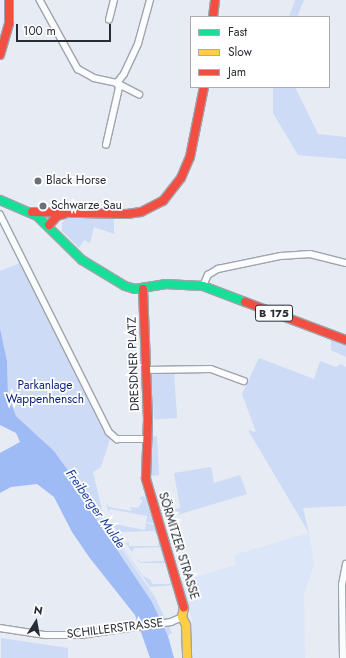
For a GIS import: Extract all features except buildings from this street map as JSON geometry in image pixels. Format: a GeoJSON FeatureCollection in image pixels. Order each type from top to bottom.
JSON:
{"type":"FeatureCollection","features":[{"type":"Feature","properties":{"kind":"main road"},"geometry":{"type":"LineString","coordinates":[[0,55],[9,23],[9,0]]}},
{"type":"Feature","properties":{"kind":"main road"},"geometry":{"type":"LineString","coordinates":[[213,16],[215,0]]}},
{"type":"Feature","properties":{"kind":"main road"},"geometry":{"type":"LineString","coordinates":[[49,225],[57,216],[65,213],[134,214],[148,210],[163,201],[181,178],[190,157],[204,88]]}},
{"type":"Feature","properties":{"kind":"main road","name":"B 175"},"geometry":{"type":"LineString","coordinates":[[0,200],[32,212],[49,225],[74,252],[91,267],[125,286],[143,289],[165,284],[203,286],[346,340]]}},
{"type":"Feature","properties":{"kind":"main road","name":"B 175"},"geometry":{"type":"LineString","coordinates":[[0,204],[18,206]]}},
{"type":"Feature","properties":{"kind":"main road","name":"B 175"},"geometry":{"type":"LineString","coordinates":[[32,212],[65,213]]}},
{"type":"Feature","properties":{"kind":"main road","name":"DRESDNER PLATZ"},"geometry":{"type":"LineString","coordinates":[[143,289],[147,370],[146,438]]}},
{"type":"Feature","properties":{"kind":"main road","name":"SÖRMITZER STRASSE"},"geometry":{"type":"LineString","coordinates":[[146,438],[145,463],[149,494],[181,594],[184,610],[182,618],[186,625],[187,658]]}},
{"type":"Feature","properties":{"kind":"street"},"geometry":{"type":"LineString","coordinates":[[40,0],[78,69],[94,78],[117,83],[139,94]]}},
{"type":"Feature","properties":{"kind":"street"},"geometry":{"type":"LineString","coordinates":[[109,20],[114,0]]}},
{"type":"Feature","properties":{"kind":"street"},"geometry":{"type":"LineString","coordinates":[[117,83],[124,74],[138,44],[150,0]]}},
{"type":"Feature","properties":{"kind":"street"},"geometry":{"type":"LineString","coordinates":[[106,145],[119,88],[117,83]]}},
{"type":"Feature","properties":{"kind":"street"},"geometry":{"type":"LineString","coordinates":[[0,214],[109,432],[117,439],[146,438]]}},
{"type":"Feature","properties":{"kind":"street"},"geometry":{"type":"LineString","coordinates":[[203,286],[208,275],[218,269],[281,256],[310,254],[346,263]]}},
{"type":"Feature","properties":{"kind":"street"},"geometry":{"type":"LineString","coordinates":[[147,370],[211,369],[244,381]]}},
{"type":"Feature","properties":{"kind":"street"},"geometry":{"type":"LineString","coordinates":[[344,657],[342,585],[346,564]]}},
{"type":"Feature","properties":{"kind":"street","name":"SCHILLERSTRASSE"},"geometry":{"type":"LineString","coordinates":[[0,628],[45,635],[80,635],[171,622],[182,618]]}},
{"type":"Feature","properties":{"kind":"shaded area"},"geometry":{"type":"Polygon","coordinates":[[[309,533],[314,565],[304,595],[305,658],[192,658],[192,620],[182,581],[236,565],[234,555],[309,533]]]}},
{"type":"Feature","properties":{"kind":"green space"},"geometry":{"type":"Polygon","coordinates":[[[295,0],[304,0],[297,16],[289,16],[295,0]]]}},
{"type":"Feature","properties":{"kind":"green space"},"geometry":{"type":"Polygon","coordinates":[[[273,88],[295,88],[318,134],[346,137],[346,159],[298,155],[273,113],[273,88]]]}},
{"type":"Feature","properties":{"kind":"green space"},"geometry":{"type":"Polygon","coordinates":[[[114,216],[114,234],[94,227],[90,243],[84,240],[79,248],[62,231],[62,223],[67,217],[114,216]]]}},
{"type":"Feature","properties":{"kind":"green space","name":"Parkanlage Wappenhensch"},"geometry":{"type":"Polygon","coordinates":[[[20,263],[37,292],[110,439],[101,467],[93,472],[104,518],[118,541],[143,576],[151,580],[152,584],[170,584],[172,578],[174,585],[150,587],[101,519],[155,597],[172,633],[168,636],[152,602],[97,520],[72,476],[54,451],[16,416],[12,407],[8,395],[7,361],[0,328],[0,271],[20,263]]]}},
{"type":"Feature","properties":{"kind":"green space"},"geometry":{"type":"Polygon","coordinates":[[[331,340],[346,344],[346,357],[331,350],[331,340]]]}},
{"type":"Feature","properties":{"kind":"green space"},"geometry":{"type":"Polygon","coordinates":[[[259,358],[314,379],[320,361],[336,367],[341,364],[346,367],[346,506],[303,508],[309,533],[248,430],[256,432],[242,394],[259,358]]]}},
{"type":"Feature","properties":{"kind":"green space"},"geometry":{"type":"Polygon","coordinates":[[[174,373],[177,418],[154,419],[151,375],[174,373]]]}},
{"type":"Feature","properties":{"kind":"green space"},"geometry":{"type":"Polygon","coordinates":[[[157,436],[159,475],[153,476],[150,474],[151,437],[157,436]]]}},
{"type":"Feature","properties":{"kind":"green space"},"geometry":{"type":"Polygon","coordinates":[[[211,467],[214,483],[240,475],[247,494],[167,518],[167,511],[180,508],[174,473],[211,467]]]}},
{"type":"Feature","properties":{"kind":"green space"},"geometry":{"type":"Polygon","coordinates":[[[142,496],[145,497],[153,523],[146,522],[147,516],[110,509],[109,513],[106,502],[109,507],[132,511],[130,507],[138,508],[143,500],[139,499],[142,496]]]}},
{"type":"Feature","properties":{"kind":"green space"},"geometry":{"type":"Polygon","coordinates":[[[114,519],[114,524],[145,530],[146,523],[154,525],[157,535],[154,531],[122,532],[121,536],[113,525],[114,519]]]}},
{"type":"Feature","properties":{"kind":"green space"},"geometry":{"type":"Polygon","coordinates":[[[159,540],[167,563],[141,563],[138,561],[138,558],[140,562],[164,561],[160,547],[134,548],[132,552],[126,543],[129,542],[129,546],[158,546],[159,540]]]}},
{"type":"Feature","properties":{"kind":"green space"},"geometry":{"type":"Polygon","coordinates":[[[1,638],[68,648],[68,658],[1,658],[1,638]]]}},
{"type":"Feature","properties":{"kind":"water"},"geometry":{"type":"Polygon","coordinates":[[[0,328],[7,361],[8,395],[16,416],[54,451],[72,476],[97,520],[152,602],[168,636],[174,658],[150,658],[135,615],[89,557],[72,532],[54,497],[37,484],[11,487],[0,493],[0,453],[20,442],[16,433],[0,425],[0,328]]]}},
{"type":"Feature","properties":{"kind":"traffic: fast"},"geometry":{"type":"LineString","coordinates":[[0,200],[37,216],[82,260],[125,286],[135,289],[165,284],[203,286],[245,302]]}},
{"type":"Feature","properties":{"kind":"traffic: slow"},"geometry":{"type":"LineString","coordinates":[[184,608],[182,617],[186,625],[187,658]]}},
{"type":"Feature","properties":{"kind":"traffic: jam"},"geometry":{"type":"LineString","coordinates":[[0,55],[9,23],[9,0]]}},
{"type":"Feature","properties":{"kind":"traffic: jam"},"geometry":{"type":"LineString","coordinates":[[213,16],[215,0]]}},
{"type":"Feature","properties":{"kind":"traffic: jam"},"geometry":{"type":"LineString","coordinates":[[32,212],[127,214],[141,212],[163,201],[181,178],[190,157],[204,88]]}},
{"type":"Feature","properties":{"kind":"traffic: jam"},"geometry":{"type":"LineString","coordinates":[[49,225],[57,216],[64,214]]}},
{"type":"Feature","properties":{"kind":"traffic: jam"},"geometry":{"type":"LineString","coordinates":[[143,289],[148,419],[146,479],[184,608]]}},
{"type":"Feature","properties":{"kind":"traffic: jam"},"geometry":{"type":"LineString","coordinates":[[245,302],[346,340]]}},
{"type":"Feature","properties":{"kind":"place","name":"Black Horse"},"geometry":{"type":"Point","coordinates":[38,181]}},
{"type":"Feature","properties":{"kind":"place","name":"Schwarze Sau"},"geometry":{"type":"Point","coordinates":[43,206]}},
{"type":"Feature","properties":{"kind":"water label","name":"Freiberger Mulde"},"geometry":{"type":"Point","coordinates":[95,509]}}]}
